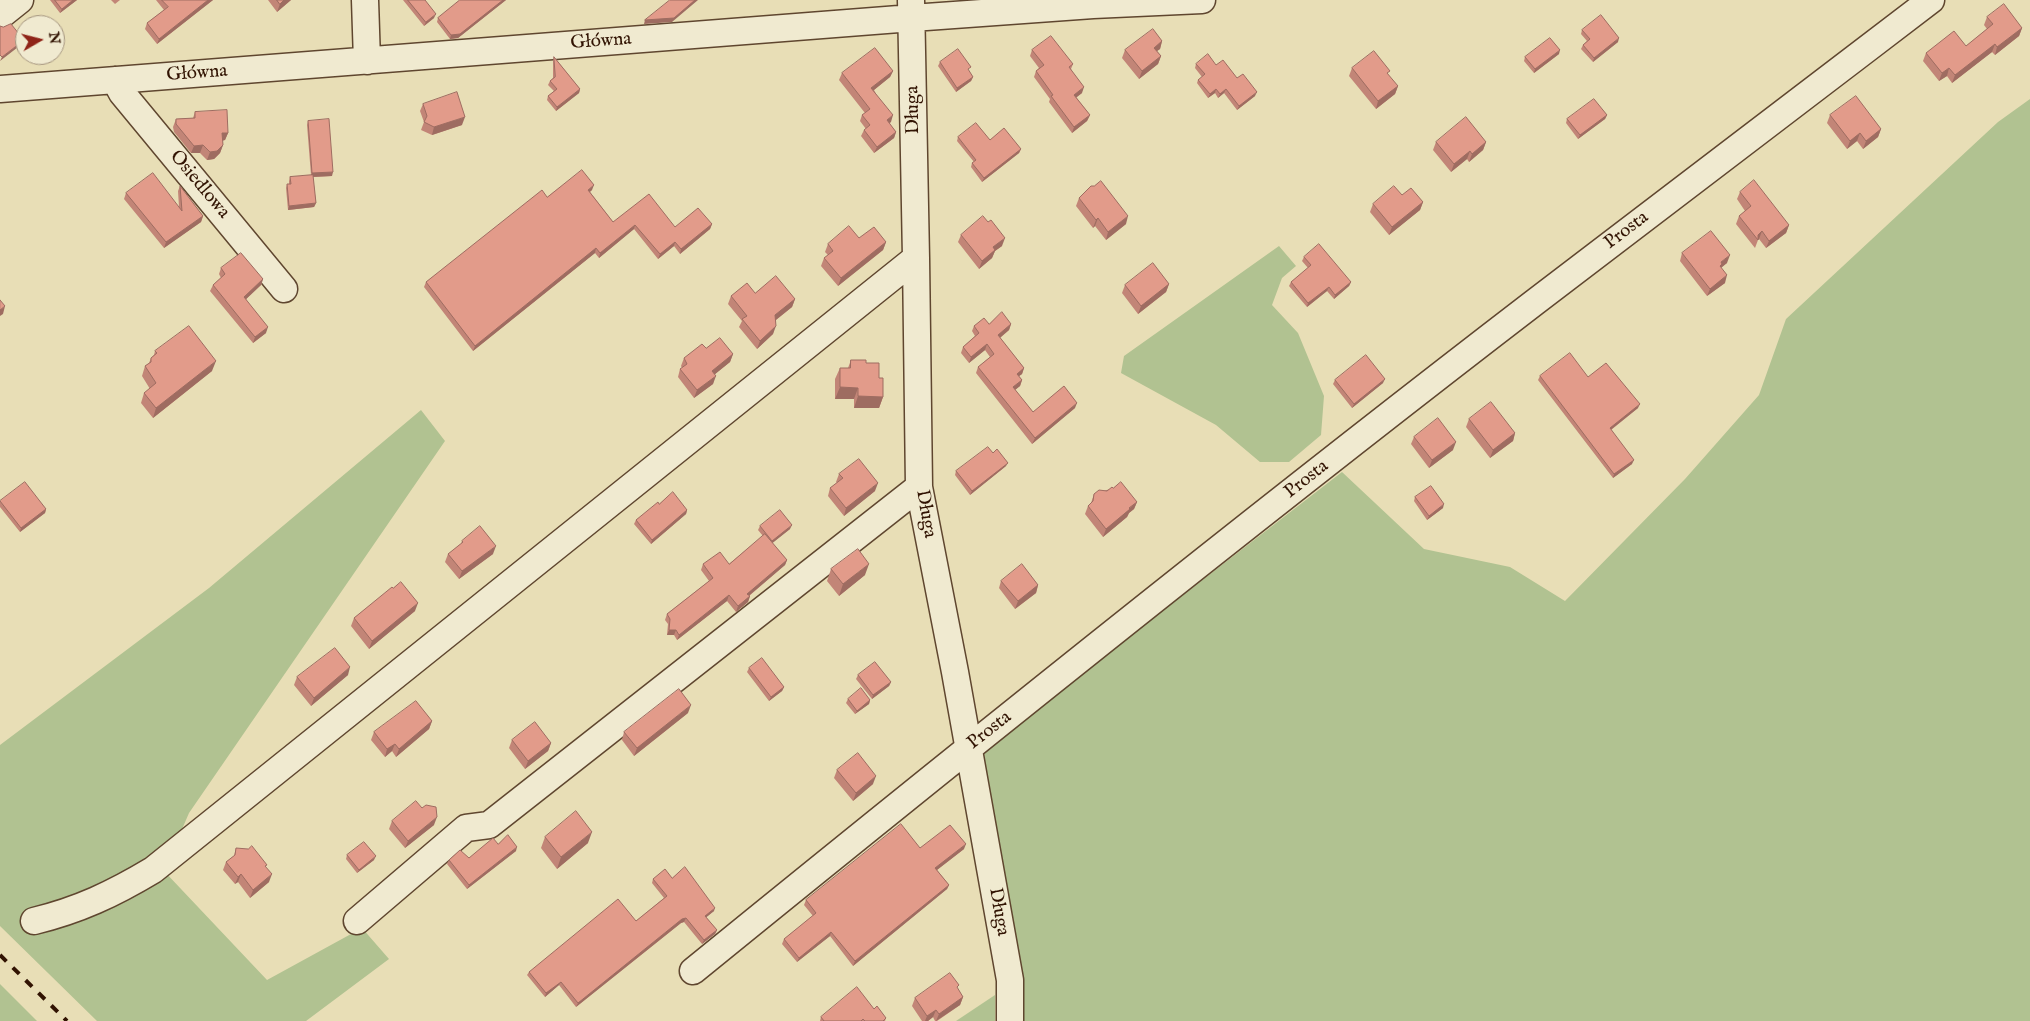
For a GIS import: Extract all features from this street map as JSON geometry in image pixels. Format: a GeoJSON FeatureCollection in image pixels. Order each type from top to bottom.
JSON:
{"type":"FeatureCollection","features":[{"type":"Feature","properties":{"kind":"street"},"geometry":{"type":"LineString","coordinates":[[0,16],[20,0]]}},
{"type":"Feature","properties":{"kind":"street"},"geometry":{"type":"LineString","coordinates":[[365,0],[366,61]]}},
{"type":"Feature","properties":{"kind":"street","name":"Główna"},"geometry":{"type":"LineString","coordinates":[[0,89],[366,61],[911,9],[1202,0]]}},
{"type":"Feature","properties":{"kind":"street","name":"Prosta"},"geometry":{"type":"LineString","coordinates":[[693,971],[968,748],[1526,309],[1931,0]]}},
{"type":"Feature","properties":{"kind":"street","name":"Długa"},"geometry":{"type":"LineString","coordinates":[[911,9],[919,488],[1010,980],[1010,1021]]}},
{"type":"Feature","properties":{"kind":"street","name":"Osiedlowa"},"geometry":{"type":"LineString","coordinates":[[114,80],[122,93],[284,289]]}},
{"type":"Feature","properties":{"kind":"street"},"geometry":{"type":"LineString","coordinates":[[34,922],[61,914],[110,895],[153,870],[916,258]]}},
{"type":"Feature","properties":{"kind":"street"},"geometry":{"type":"LineString","coordinates":[[357,921],[466,828],[489,825],[919,488]]}},
{"type":"Feature","properties":{"kind":"green space"},"geometry":{"type":"Polygon","coordinates":[[[2030,99],[2030,1021],[1022,1021],[980,752],[1342,472],[1424,549],[1510,567],[1565,601],[1685,479],[1759,395],[1786,319],[1998,122],[2030,99]]]}},
{"type":"Feature","properties":{"kind":"green space"},"geometry":{"type":"Polygon","coordinates":[[[1279,246],[1296,266],[1282,278],[1272,305],[1298,333],[1324,396],[1321,435],[1289,462],[1260,462],[1216,425],[1121,373],[1124,356],[1279,246]]]}},
{"type":"Feature","properties":{"kind":"green space"},"geometry":{"type":"Polygon","coordinates":[[[421,410],[445,441],[189,813],[164,871],[267,980],[362,928],[389,959],[306,1021],[97,1021],[0,926],[0,745],[209,588],[421,410]]]}},
{"type":"Feature","properties":{"kind":"green space"},"geometry":{"type":"Polygon","coordinates":[[[0,984],[37,1021],[0,1021],[0,984]]]}},
{"type":"Feature","properties":{"kind":"green space"},"geometry":{"type":"Polygon","coordinates":[[[995,995],[995,1021],[956,1021],[995,995]]]}},
{"type":"Feature","properties":{"kind":"building"},"geometry":{"type":"Polygon","coordinates":[[[55,0],[73,0],[62,9],[55,0]]]}},
{"type":"Feature","properties":{"kind":"building"},"geometry":{"type":"Polygon","coordinates":[[[162,0],[208,0],[159,39],[147,23],[168,7],[162,0]]]}},
{"type":"Feature","properties":{"kind":"building"},"geometry":{"type":"Polygon","coordinates":[[[408,0],[425,0],[436,14],[426,22],[408,0]]]}},
{"type":"Feature","properties":{"kind":"building"},"geometry":{"type":"Polygon","coordinates":[[[460,0],[503,0],[460,34],[451,35],[438,18],[460,0]]]}},
{"type":"Feature","properties":{"kind":"building"},"geometry":{"type":"Polygon","coordinates":[[[670,0],[695,0],[674,18],[645,20],[670,0]]]}},
{"type":"Feature","properties":{"kind":"building"},"geometry":{"type":"Polygon","coordinates":[[[2004,4],[2022,28],[1997,47],[1995,44],[1955,75],[1949,68],[1942,73],[1926,53],[1954,31],[1966,46],[1993,24],[1987,17],[2004,4]]]}},
{"type":"Feature","properties":{"kind":"building"},"geometry":{"type":"Polygon","coordinates":[[[1601,15],[1619,38],[1594,58],[1583,45],[1590,39],[1582,30],[1601,15]]]}},
{"type":"Feature","properties":{"kind":"building"},"geometry":{"type":"Polygon","coordinates":[[[11,24],[15,29],[15,47],[2,57],[0,55],[0,26],[3,27],[11,24]]]}},
{"type":"Feature","properties":{"kind":"building"},"geometry":{"type":"Polygon","coordinates":[[[1153,29],[1162,41],[1154,48],[1161,56],[1142,71],[1125,50],[1153,29]]]}},
{"type":"Feature","properties":{"kind":"building"},"geometry":{"type":"Polygon","coordinates":[[[1051,36],[1073,64],[1069,67],[1084,87],[1074,95],[1090,115],[1074,127],[1051,96],[1053,95],[1036,71],[1044,65],[1032,50],[1051,36]]]}},
{"type":"Feature","properties":{"kind":"building"},"geometry":{"type":"Polygon","coordinates":[[[1550,38],[1560,50],[1535,69],[1525,57],[1550,38]]]}},
{"type":"Feature","properties":{"kind":"building"},"geometry":{"type":"Polygon","coordinates":[[[875,48],[893,71],[871,88],[893,115],[887,120],[896,132],[877,147],[864,130],[870,125],[862,115],[870,109],[842,73],[875,48]]]}},
{"type":"Feature","properties":{"kind":"building"},"geometry":{"type":"Polygon","coordinates":[[[958,49],[971,67],[968,69],[973,77],[957,88],[940,62],[958,49]]]}},
{"type":"Feature","properties":{"kind":"building"},"geometry":{"type":"Polygon","coordinates":[[[1374,51],[1390,71],[1387,73],[1398,86],[1378,101],[1352,68],[1374,51]]]}},
{"type":"Feature","properties":{"kind":"building"},"geometry":{"type":"Polygon","coordinates":[[[1208,54],[1216,65],[1223,60],[1237,78],[1243,74],[1257,92],[1239,106],[1226,89],[1220,94],[1216,89],[1210,94],[1198,80],[1205,74],[1196,64],[1208,54]]]}},
{"type":"Feature","properties":{"kind":"building"},"geometry":{"type":"Polygon","coordinates":[[[554,57],[580,89],[557,107],[548,96],[557,89],[550,81],[555,77],[554,57]]]}},
{"type":"Feature","properties":{"kind":"building"},"geometry":{"type":"Polygon","coordinates":[[[457,92],[465,117],[434,127],[424,122],[427,116],[423,104],[457,92]]]}},
{"type":"Feature","properties":{"kind":"building"},"geometry":{"type":"Polygon","coordinates":[[[1856,96],[1881,129],[1866,141],[1860,133],[1850,141],[1830,115],[1856,96]]]}},
{"type":"Feature","properties":{"kind":"building"},"geometry":{"type":"Polygon","coordinates":[[[1594,99],[1607,115],[1580,135],[1567,119],[1594,99]]]}},
{"type":"Feature","properties":{"kind":"building"},"geometry":{"type":"Polygon","coordinates":[[[227,110],[228,133],[222,133],[223,145],[217,151],[210,152],[203,145],[194,146],[176,124],[176,119],[195,118],[195,112],[227,110]]]}},
{"type":"Feature","properties":{"kind":"building"},"geometry":{"type":"Polygon","coordinates":[[[1466,117],[1486,142],[1472,154],[1470,151],[1454,164],[1436,142],[1466,117]]]}},
{"type":"Feature","properties":{"kind":"building"},"geometry":{"type":"Polygon","coordinates":[[[329,119],[333,172],[312,173],[308,121],[329,119]]]}},
{"type":"Feature","properties":{"kind":"building"},"geometry":{"type":"Polygon","coordinates":[[[976,123],[990,140],[1004,128],[1021,149],[984,178],[972,163],[976,160],[958,137],[976,123]]]}},
{"type":"Feature","properties":{"kind":"building"},"geometry":{"type":"Polygon","coordinates":[[[582,170],[594,185],[588,190],[613,222],[649,194],[675,227],[698,208],[712,224],[681,249],[675,242],[660,254],[635,225],[600,253],[596,248],[475,346],[426,282],[542,190],[547,197],[582,170]]]}},
{"type":"Feature","properties":{"kind":"building"},"geometry":{"type":"Polygon","coordinates":[[[153,173],[182,211],[180,186],[203,216],[166,242],[126,193],[153,173]]]}},
{"type":"Feature","properties":{"kind":"building"},"geometry":{"type":"Polygon","coordinates":[[[313,175],[316,203],[289,206],[287,184],[291,184],[290,177],[313,175]]]}},
{"type":"Feature","properties":{"kind":"building"},"geometry":{"type":"Polygon","coordinates":[[[1754,180],[1789,225],[1769,241],[1762,231],[1758,235],[1758,240],[1739,216],[1751,206],[1740,192],[1754,180]]]}},
{"type":"Feature","properties":{"kind":"building"},"geometry":{"type":"Polygon","coordinates":[[[1101,181],[1128,216],[1108,232],[1079,198],[1091,186],[1101,181]]]}},
{"type":"Feature","properties":{"kind":"building"},"geometry":{"type":"Polygon","coordinates":[[[1394,186],[1402,195],[1411,188],[1423,202],[1392,227],[1373,204],[1394,186]]]}},
{"type":"Feature","properties":{"kind":"building"},"geometry":{"type":"Polygon","coordinates":[[[983,216],[988,222],[991,220],[1005,238],[993,247],[995,250],[982,261],[961,235],[983,216]]]}},
{"type":"Feature","properties":{"kind":"building"},"geometry":{"type":"Polygon","coordinates":[[[849,226],[859,238],[874,227],[886,242],[841,278],[824,258],[833,251],[828,244],[849,226]]]}},
{"type":"Feature","properties":{"kind":"building"},"geometry":{"type":"Polygon","coordinates":[[[1711,231],[1730,255],[1721,262],[1720,266],[1727,275],[1710,289],[1682,253],[1711,231]]]}},
{"type":"Feature","properties":{"kind":"building"},"geometry":{"type":"Polygon","coordinates":[[[1319,244],[1351,282],[1335,295],[1329,287],[1308,303],[1291,282],[1311,265],[1304,257],[1319,244]]]}},
{"type":"Feature","properties":{"kind":"building"},"geometry":{"type":"Polygon","coordinates":[[[241,253],[263,279],[244,297],[268,327],[255,337],[213,285],[225,274],[221,268],[241,253]]]}},
{"type":"Feature","properties":{"kind":"building"},"geometry":{"type":"Polygon","coordinates":[[[1153,263],[1169,284],[1141,306],[1125,285],[1153,263]]]}},
{"type":"Feature","properties":{"kind":"building"},"geometry":{"type":"Polygon","coordinates":[[[776,276],[795,299],[775,315],[776,326],[760,341],[742,319],[747,316],[731,296],[747,283],[755,293],[776,276]]]}},
{"type":"Feature","properties":{"kind":"building"},"geometry":{"type":"Polygon","coordinates":[[[0,300],[5,306],[0,310],[0,300]]]}},
{"type":"Feature","properties":{"kind":"building"},"geometry":{"type":"Polygon","coordinates":[[[1002,312],[1011,324],[998,335],[1024,368],[1017,374],[1022,380],[1013,387],[1033,412],[1064,386],[1077,403],[1035,438],[978,367],[994,354],[987,344],[971,357],[963,347],[979,333],[974,326],[984,318],[989,324],[1002,312]]]}},
{"type":"Feature","properties":{"kind":"building"},"geometry":{"type":"Polygon","coordinates":[[[189,326],[216,361],[156,408],[144,393],[156,383],[145,366],[151,362],[151,358],[157,353],[155,351],[189,326]]]}},
{"type":"Feature","properties":{"kind":"building"},"geometry":{"type":"Polygon","coordinates":[[[720,338],[733,354],[712,371],[716,376],[697,390],[680,369],[687,364],[684,358],[702,344],[706,348],[720,338]]]}},
{"type":"Feature","properties":{"kind":"building"},"geometry":{"type":"Polygon","coordinates":[[[1570,353],[1588,377],[1606,363],[1640,404],[1610,428],[1634,460],[1614,474],[1540,376],[1570,353]]]}},
{"type":"Feature","properties":{"kind":"building"},"geometry":{"type":"Polygon","coordinates":[[[1366,355],[1385,379],[1354,404],[1335,380],[1366,355]]]}},
{"type":"Feature","properties":{"kind":"building"},"geometry":{"type":"Polygon","coordinates":[[[851,360],[866,360],[866,363],[879,363],[879,378],[883,378],[883,397],[858,396],[858,388],[840,387],[840,368],[850,368],[851,360]]]}},
{"type":"Feature","properties":{"kind":"building"},"geometry":{"type":"Polygon","coordinates":[[[1491,402],[1515,433],[1493,450],[1469,419],[1491,402]]]}},
{"type":"Feature","properties":{"kind":"building"},"geometry":{"type":"Polygon","coordinates":[[[1438,418],[1456,442],[1432,460],[1414,437],[1438,418]]]}},
{"type":"Feature","properties":{"kind":"building"},"geometry":{"type":"Polygon","coordinates":[[[988,447],[993,453],[997,449],[1008,463],[972,491],[956,471],[988,447]]]}},
{"type":"Feature","properties":{"kind":"building"},"geometry":{"type":"Polygon","coordinates":[[[859,459],[878,483],[846,508],[830,488],[843,478],[839,474],[859,459]]]}},
{"type":"Feature","properties":{"kind":"building"},"geometry":{"type":"Polygon","coordinates":[[[25,482],[46,509],[21,528],[0,501],[25,482]]]}},
{"type":"Feature","properties":{"kind":"building"},"geometry":{"type":"Polygon","coordinates":[[[1121,482],[1137,502],[1106,529],[1088,506],[1093,501],[1094,494],[1099,490],[1107,491],[1121,482]]]}},
{"type":"Feature","properties":{"kind":"building"},"geometry":{"type":"Polygon","coordinates":[[[1431,486],[1444,504],[1429,516],[1415,497],[1431,486]]]}},
{"type":"Feature","properties":{"kind":"building"},"geometry":{"type":"Polygon","coordinates":[[[673,492],[687,510],[652,540],[636,520],[673,492]]]}},
{"type":"Feature","properties":{"kind":"building"},"geometry":{"type":"Polygon","coordinates":[[[780,510],[792,525],[772,541],[760,526],[780,510]]]}},
{"type":"Feature","properties":{"kind":"building"},"geometry":{"type":"Polygon","coordinates":[[[480,526],[496,546],[462,571],[448,554],[480,526]]]}},
{"type":"Feature","properties":{"kind":"building"},"geometry":{"type":"Polygon","coordinates":[[[765,534],[787,560],[747,594],[750,596],[738,606],[729,595],[679,635],[676,630],[669,630],[670,619],[667,614],[713,578],[703,564],[720,552],[729,564],[765,534]]]}},
{"type":"Feature","properties":{"kind":"building"},"geometry":{"type":"Polygon","coordinates":[[[858,549],[869,564],[843,584],[831,569],[858,549]]]}},
{"type":"Feature","properties":{"kind":"building"},"geometry":{"type":"Polygon","coordinates":[[[1022,564],[1038,585],[1018,601],[1001,581],[1022,564]]]}},
{"type":"Feature","properties":{"kind":"building"},"geometry":{"type":"Polygon","coordinates":[[[401,582],[418,603],[372,641],[354,618],[392,587],[401,582]]]}},
{"type":"Feature","properties":{"kind":"building"},"geometry":{"type":"Polygon","coordinates":[[[335,648],[350,667],[314,698],[297,677],[335,648]]]}},
{"type":"Feature","properties":{"kind":"building"},"geometry":{"type":"Polygon","coordinates":[[[762,658],[784,687],[771,697],[749,668],[762,658]]]}},
{"type":"Feature","properties":{"kind":"building"},"geometry":{"type":"Polygon","coordinates":[[[875,662],[891,682],[873,695],[858,675],[875,662]]]}},
{"type":"Feature","properties":{"kind":"building"},"geometry":{"type":"Polygon","coordinates":[[[861,688],[870,700],[857,711],[848,699],[861,688]]]}},
{"type":"Feature","properties":{"kind":"building"},"geometry":{"type":"Polygon","coordinates":[[[679,689],[691,705],[637,748],[624,732],[679,689]]]}},
{"type":"Feature","properties":{"kind":"building"},"geometry":{"type":"Polygon","coordinates":[[[416,701],[432,721],[399,749],[395,744],[387,749],[374,732],[416,701]]]}},
{"type":"Feature","properties":{"kind":"building"},"geometry":{"type":"Polygon","coordinates":[[[535,722],[551,743],[528,761],[512,740],[535,722]]]}},
{"type":"Feature","properties":{"kind":"building"},"geometry":{"type":"Polygon","coordinates":[[[858,753],[876,776],[856,793],[837,770],[858,753]]]}},
{"type":"Feature","properties":{"kind":"building"},"geometry":{"type":"Polygon","coordinates":[[[416,801],[422,808],[426,805],[436,807],[437,817],[408,841],[392,821],[416,801]]]}},
{"type":"Feature","properties":{"kind":"building"},"geometry":{"type":"Polygon","coordinates":[[[576,811],[592,832],[561,857],[545,837],[576,811]]]}},
{"type":"Feature","properties":{"kind":"building"},"geometry":{"type":"Polygon","coordinates":[[[901,824],[920,848],[950,825],[966,844],[935,868],[949,885],[855,961],[831,932],[799,958],[784,939],[816,913],[806,900],[901,824]]]}},
{"type":"Feature","properties":{"kind":"building"},"geometry":{"type":"Polygon","coordinates":[[[508,835],[517,847],[469,885],[449,860],[460,850],[469,858],[493,838],[498,844],[508,835]]]}},
{"type":"Feature","properties":{"kind":"building"},"geometry":{"type":"Polygon","coordinates":[[[364,842],[376,856],[359,870],[347,855],[364,842]]]}},
{"type":"Feature","properties":{"kind":"building"},"geometry":{"type":"Polygon","coordinates":[[[252,846],[272,874],[253,890],[241,874],[238,877],[226,862],[235,855],[236,848],[248,849],[252,846]]]}},
{"type":"Feature","properties":{"kind":"building"},"geometry":{"type":"Polygon","coordinates":[[[685,867],[715,908],[705,916],[717,930],[704,940],[686,918],[682,919],[578,1003],[561,982],[546,993],[529,972],[618,899],[636,921],[667,896],[653,879],[665,869],[672,878],[685,867]]]}},
{"type":"Feature","properties":{"kind":"building"},"geometry":{"type":"Polygon","coordinates":[[[950,973],[959,985],[957,987],[963,997],[939,1014],[936,1010],[927,1016],[915,998],[950,973]]]}},
{"type":"Feature","properties":{"kind":"building"},"geometry":{"type":"Polygon","coordinates":[[[857,987],[874,1009],[877,1006],[886,1018],[883,1021],[865,1021],[863,1019],[861,1021],[824,1021],[821,1017],[857,987]]]}},
{"type":"Feature","properties":{"kind":"railway"},"geometry":{"type":"LineString","coordinates":[[0,955],[67,1021]]}}]}
